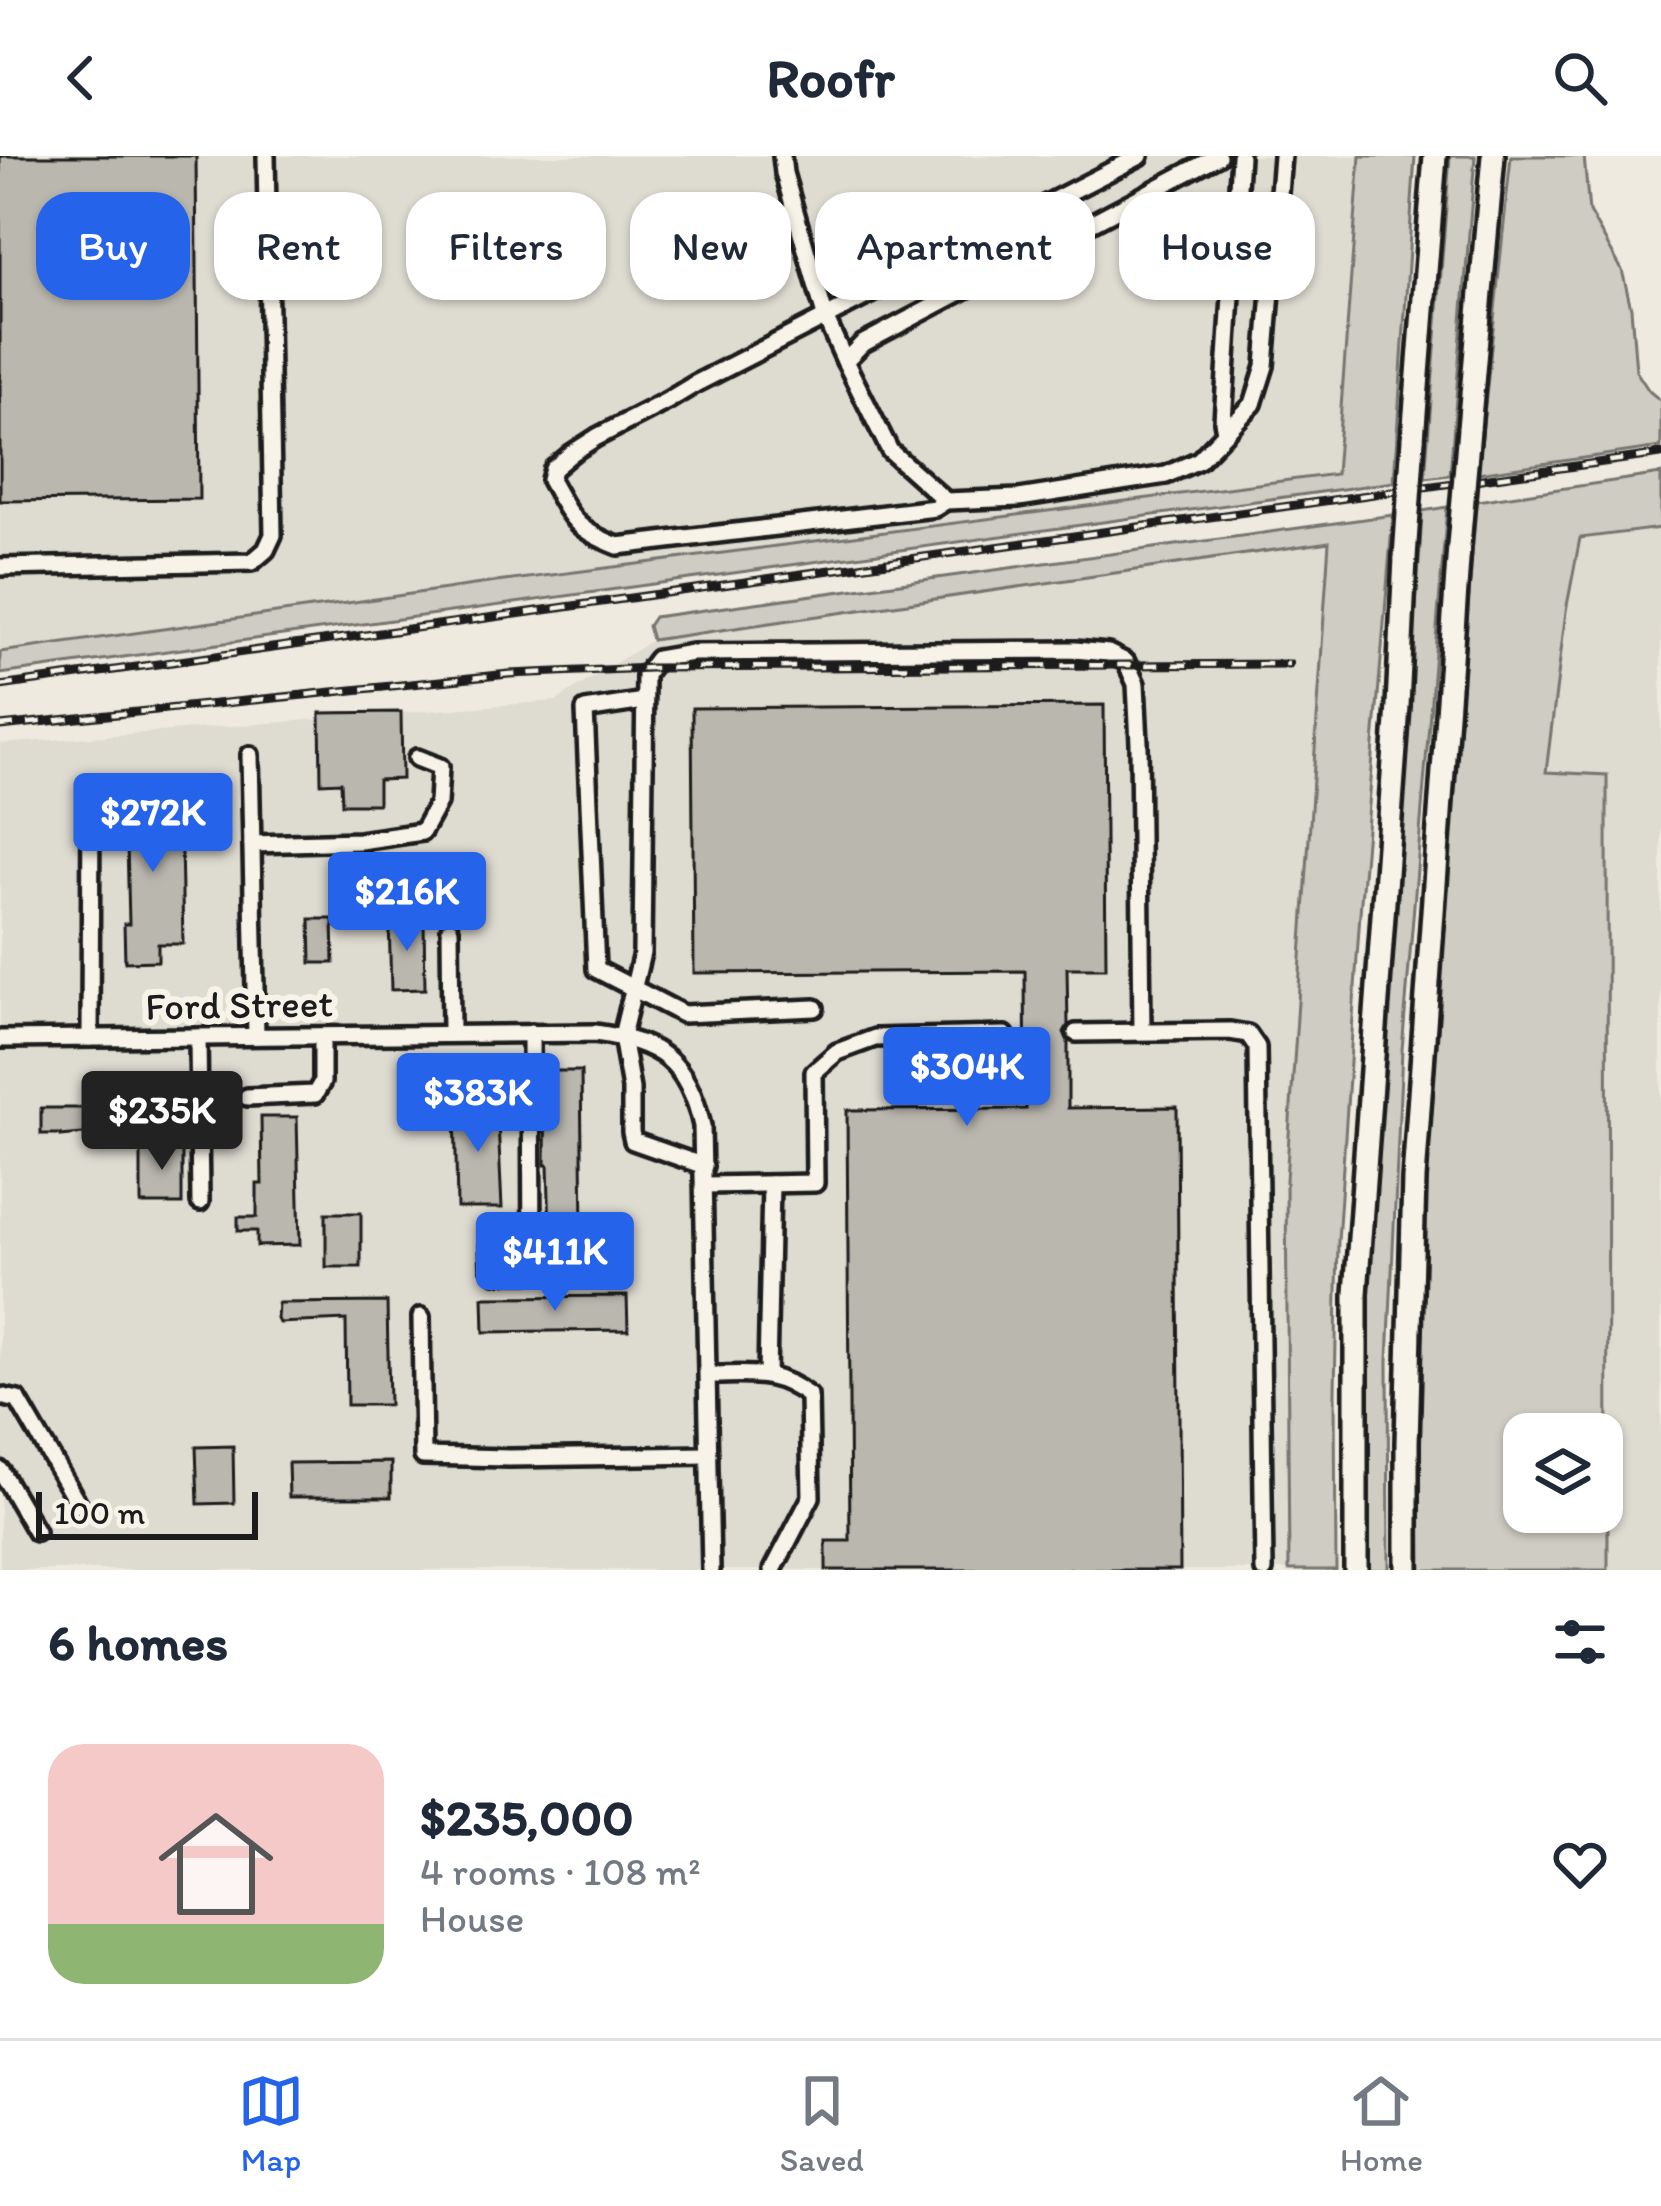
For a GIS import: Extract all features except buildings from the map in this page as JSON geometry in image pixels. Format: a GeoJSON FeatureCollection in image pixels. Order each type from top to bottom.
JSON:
{"type":"FeatureCollection","features":[{"type":"Feature","properties":{"kind":"highway"},"geometry":{"type":"LineString","coordinates":[[1407,1570],[1414,1179],[1459,546],[1497,156]]}},
{"type":"Feature","properties":{"kind":"highway"},"geometry":{"type":"LineString","coordinates":[[1355,1570],[1356,1294],[1434,162]]}},
{"type":"Feature","properties":{"kind":"street"},"geometry":{"type":"LineString","coordinates":[[0,567],[253,562],[266,550],[273,535],[266,156]]}},
{"type":"Feature","properties":{"kind":"street"},"geometry":{"type":"LineString","coordinates":[[782,156],[826,319],[845,361],[890,451],[946,501]]}},
{"type":"Feature","properties":{"kind":"street"},"geometry":{"type":"LineString","coordinates":[[1141,156],[695,384],[572,453],[553,470],[550,480],[575,524],[590,536],[618,546],[935,508],[946,501],[1018,498],[1166,476],[1199,460],[1253,404],[1265,366],[1282,156]]}},
{"type":"Feature","properties":{"kind":"street"},"geometry":{"type":"LineString","coordinates":[[845,361],[862,344],[1218,156]]}},
{"type":"Feature","properties":{"kind":"street"},"geometry":{"type":"LineString","coordinates":[[1226,431],[1222,421],[1240,156]]}},
{"type":"Feature","properties":{"kind":"street"},"geometry":{"type":"LineString","coordinates":[[704,1166],[633,1141],[632,1089],[622,1036],[642,953],[645,675],[657,659],[692,653],[1075,650],[1108,653],[1126,662],[1136,684],[1139,743],[1142,1031]]}},
{"type":"Feature","properties":{"kind":"street"},"geometry":{"type":"LineString","coordinates":[[644,701],[585,710],[596,969],[683,1014],[815,1008]]}},
{"type":"Feature","properties":{"kind":"street"},"geometry":{"type":"LineString","coordinates":[[250,755],[256,1036]]}},
{"type":"Feature","properties":{"kind":"street"},"geometry":{"type":"LineString","coordinates":[[252,844],[360,841],[422,832],[438,803],[440,767],[418,758]]}},
{"type":"Feature","properties":{"kind":"street"},"geometry":{"type":"LineString","coordinates":[[90,1038],[91,792]]}},
{"type":"Feature","properties":{"kind":"street"},"geometry":{"type":"LineString","coordinates":[[450,928],[451,1034]]}},
{"type":"Feature","properties":{"kind":"street"},"geometry":{"type":"LineString","coordinates":[[1076,1033],[1230,1031],[1248,1034],[1257,1046],[1264,1570]]}},
{"type":"Feature","properties":{"kind":"street"},"geometry":{"type":"LineString","coordinates":[[489,1235],[490,1266],[496,1273],[526,1274],[532,1267],[531,1034]]}},
{"type":"Feature","properties":{"kind":"street"},"geometry":{"type":"LineString","coordinates":[[705,1186],[815,1183],[814,1072],[837,1052],[875,1038],[1005,1035]]}},
{"type":"Feature","properties":{"kind":"street"},"geometry":{"type":"LineString","coordinates":[[247,1097],[315,1094],[322,1082],[322,1036]]}},
{"type":"Feature","properties":{"kind":"street"},"geometry":{"type":"LineString","coordinates":[[622,1036],[660,1051],[687,1079],[702,1126],[711,1570]]}},
{"type":"Feature","properties":{"kind":"street","name":"Ford Street"},"geometry":{"type":"LineString","coordinates":[[0,1039],[622,1036]]}},
{"type":"Feature","properties":{"kind":"street"},"geometry":{"type":"LineString","coordinates":[[198,1037],[200,1202]]}},
{"type":"Feature","properties":{"kind":"street"},"geometry":{"type":"LineString","coordinates":[[767,1375],[771,1184]]}},
{"type":"Feature","properties":{"kind":"street"},"geometry":{"type":"LineString","coordinates":[[421,1317],[423,1456],[710,1455]]}},
{"type":"Feature","properties":{"kind":"street"},"geometry":{"type":"LineString","coordinates":[[709,1375],[767,1375],[791,1382],[808,1396],[811,1497],[773,1570]]}},
{"type":"Feature","properties":{"kind":"street"},"geometry":{"type":"LineString","coordinates":[[0,1396],[18,1400],[79,1505]]}},
{"type":"Feature","properties":{"kind":"street"},"geometry":{"type":"LineString","coordinates":[[0,1470],[36,1532]]}},
{"type":"Feature","properties":{"kind":"shaded area"},"geometry":{"type":"Polygon","coordinates":[[[0,156],[1360,156],[1337,474],[481,584],[0,652],[0,156]]]}},
{"type":"Feature","properties":{"kind":"shaded area"},"geometry":{"type":"Polygon","coordinates":[[[1360,156],[1415,156],[1394,482],[0,674],[0,652],[481,584],[1336,474],[1360,156]]]}},
{"type":"Feature","properties":{"kind":"shaded area"},"geometry":{"type":"Polygon","coordinates":[[[1450,156],[1475,156],[1450,475],[1425,478],[1450,156]]]}},
{"type":"Feature","properties":{"kind":"shaded area"},"geometry":{"type":"Polygon","coordinates":[[[1511,156],[1584,156],[1589,212],[1622,270],[1631,308],[1636,371],[1661,401],[1661,447],[1478,473],[1511,156]]]}},
{"type":"Feature","properties":{"kind":"shaded area"},"geometry":{"type":"Polygon","coordinates":[[[1661,474],[1661,528],[1580,538],[1546,772],[1607,775],[1608,1413],[1503,1413],[1503,1533],[1608,1533],[1608,1570],[1421,1570],[1419,1328],[1425,1181],[1476,501],[1661,474]]]}},
{"type":"Feature","properties":{"kind":"shaded area"},"geometry":{"type":"Polygon","coordinates":[[[1447,507],[1402,1050],[1388,1361],[1389,1570],[1369,1570],[1367,1311],[1422,511],[1447,507]]]}},
{"type":"Feature","properties":{"kind":"shaded area"},"geometry":{"type":"Polygon","coordinates":[[[1661,514],[1661,1570],[1608,1570],[1608,1533],[1623,1533],[1623,1413],[1608,1413],[1607,775],[1546,773],[1566,611],[1561,528],[1661,514]]]}},
{"type":"Feature","properties":{"kind":"shaded area"},"geometry":{"type":"Polygon","coordinates":[[[1393,515],[1338,1241],[1336,1570],[1289,1570],[1286,1180],[1329,542],[652,640],[648,626],[654,617],[1393,515]]]}},
{"type":"Feature","properties":{"kind":"shaded area"},"geometry":{"type":"Polygon","coordinates":[[[1329,542],[1286,1180],[1289,1570],[0,1570],[0,744],[556,701],[652,640],[1329,542]]]}},
{"type":"Feature","properties":{"kind":"railway"},"geometry":{"type":"LineString","coordinates":[[0,686],[1661,454]]}},
{"type":"Feature","properties":{"kind":"railway"},"geometry":{"type":"LineString","coordinates":[[0,726],[509,674],[650,668],[1289,664]]}}]}
